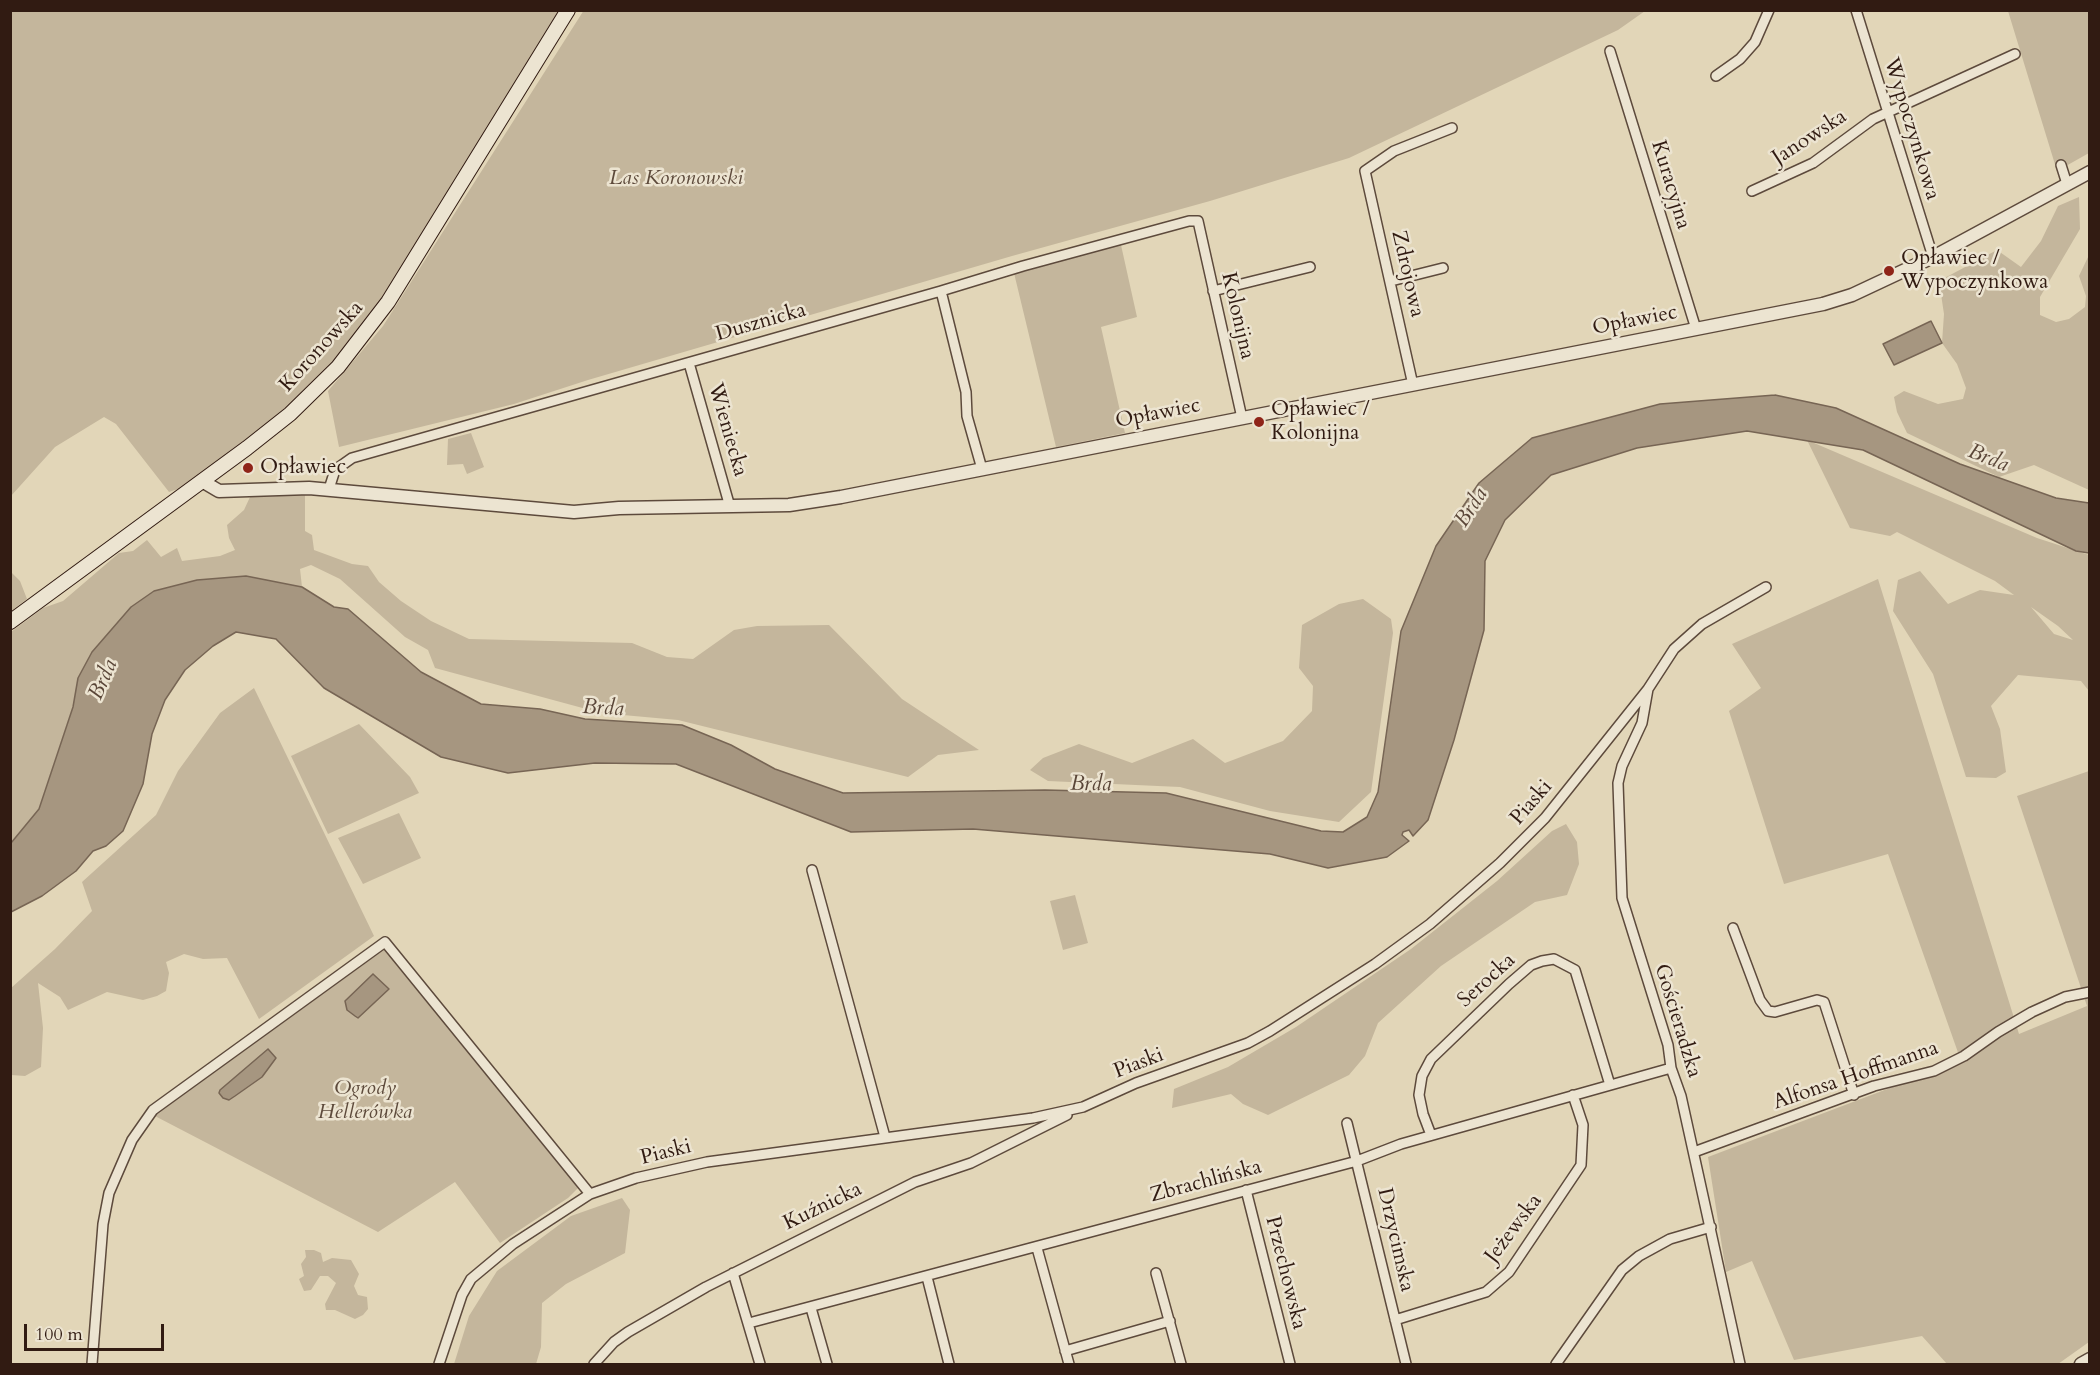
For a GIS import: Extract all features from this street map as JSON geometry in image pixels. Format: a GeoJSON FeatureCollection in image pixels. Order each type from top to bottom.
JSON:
{"type":"FeatureCollection","features":[{"type":"Feature","properties":{"kind":"main road","name":"Koronowska"},"geometry":{"type":"LineString","coordinates":[[10,622],[290,414],[322,384],[360,341],[388,302],[568,10]]}},
{"type":"Feature","properties":{"kind":"street"},"geometry":{"type":"LineString","coordinates":[[1716,76],[1740,59],[1755,42],[1769,10]]}},
{"type":"Feature","properties":{"kind":"street","name":"Wypoczynkowa"},"geometry":{"type":"LineString","coordinates":[[1856,10],[1933,257]]}},
{"type":"Feature","properties":{"kind":"street","name":"Kuracyjna"},"geometry":{"type":"LineString","coordinates":[[1610,51],[1696,329]]}},
{"type":"Feature","properties":{"kind":"street","name":"Janowska"},"geometry":{"type":"LineString","coordinates":[[1752,191],[1813,163],[1856,130],[1887,113],[2015,54]]}},
{"type":"Feature","properties":{"kind":"street","name":"Zdrojowa"},"geometry":{"type":"LineString","coordinates":[[1413,385],[1365,171],[1394,151],[1452,128]]}},
{"type":"Feature","properties":{"kind":"street"},"geometry":{"type":"LineString","coordinates":[[2061,165],[2067,184]]}},
{"type":"Feature","properties":{"kind":"street","name":"Opławiec"},"geometry":{"type":"LineString","coordinates":[[202,481],[219,492],[289,488],[329,489],[574,512],[799,504],[1837,300],[1933,257],[2090,172]]}},
{"type":"Feature","properties":{"kind":"street","name":"Kolonijna"},"geometry":{"type":"LineString","coordinates":[[1198,221],[1242,418]]}},
{"type":"Feature","properties":{"kind":"street","name":"Dusznicka"},"geometry":{"type":"LineString","coordinates":[[329,489],[335,470],[352,458],[1123,237],[1198,221]]}},
{"type":"Feature","properties":{"kind":"street"},"geometry":{"type":"LineString","coordinates":[[1213,291],[1310,267]]}},
{"type":"Feature","properties":{"kind":"street"},"geometry":{"type":"LineString","coordinates":[[1391,281],[1443,268]]}},
{"type":"Feature","properties":{"kind":"street"},"geometry":{"type":"LineString","coordinates":[[940,291],[966,392],[967,416],[982,469]]}},
{"type":"Feature","properties":{"kind":"street","name":"Wieniecka"},"geometry":{"type":"LineString","coordinates":[[689,363],[730,507]]}},
{"type":"Feature","properties":{"kind":"street","name":"Piaski"},"geometry":{"type":"LineString","coordinates":[[439,1365],[462,1295],[471,1279],[513,1244],[590,1194],[636,1178],[707,1161],[1033,1118],[1083,1107],[1136,1083],[1248,1043],[1375,964],[1430,924],[1500,863],[1545,818],[1648,689],[1674,649],[1702,624],[1766,587]]}},
{"type":"Feature","properties":{"kind":"street","name":"Gościeradzka"},"geometry":{"type":"LineString","coordinates":[[1648,689],[1642,723],[1622,766],[1618,783],[1621,838],[1619,869],[1622,898],[1668,1045],[1671,1068],[1681,1096],[1740,1365]]}},
{"type":"Feature","properties":{"kind":"street"},"geometry":{"type":"LineString","coordinates":[[812,870],[885,1137]]}},
{"type":"Feature","properties":{"kind":"street"},"geometry":{"type":"LineString","coordinates":[[1733,928],[1760,1000],[1768,1011],[1775,1012],[1817,1000],[1824,1002],[1854,1095]]}},
{"type":"Feature","properties":{"kind":"street"},"geometry":{"type":"LineString","coordinates":[[92,1365],[103,1224],[109,1193],[132,1140],[153,1110],[385,942],[590,1194]]}},
{"type":"Feature","properties":{"kind":"street","name":"Serocka"},"geometry":{"type":"LineString","coordinates":[[1431,1135],[1419,1095],[1422,1076],[1431,1059],[1509,984],[1531,965],[1542,961],[1554,959],[1575,970],[1610,1085]]}},
{"type":"Feature","properties":{"kind":"street","name":"Alfonsa Hoffmanna"},"geometry":{"type":"LineString","coordinates":[[1694,1152],[1874,1086],[1934,1071],[1964,1056],[2032,1012],[2065,997],[2090,992]]}},
{"type":"Feature","properties":{"kind":"street","name":"Zbrachlińska"},"geometry":{"type":"LineString","coordinates":[[749,1323],[1357,1161],[1431,1135],[1671,1068]]}},
{"type":"Feature","properties":{"kind":"street","name":"Jeżewska"},"geometry":{"type":"LineString","coordinates":[[1395,1320],[1486,1292],[1509,1272],[1581,1165],[1583,1125],[1573,1095]]}},
{"type":"Feature","properties":{"kind":"street","name":"Kuźnicka"},"geometry":{"type":"LineString","coordinates":[[594,1365],[614,1342],[628,1332],[733,1273],[915,1182],[971,1163],[1083,1107]]}},
{"type":"Feature","properties":{"kind":"street","name":"Drzycimska"},"geometry":{"type":"LineString","coordinates":[[1347,1123],[1406,1365]]}},
{"type":"Feature","properties":{"kind":"street","name":"Przechowska"},"geometry":{"type":"LineString","coordinates":[[1246,1190],[1290,1365]]}},
{"type":"Feature","properties":{"kind":"street"},"geometry":{"type":"LineString","coordinates":[[1557,1364],[1622,1270],[1639,1256],[1670,1239],[1711,1227]]}},
{"type":"Feature","properties":{"kind":"street"},"geometry":{"type":"LineString","coordinates":[[1036,1248],[1069,1365]]}},
{"type":"Feature","properties":{"kind":"street"},"geometry":{"type":"LineString","coordinates":[[733,1273],[760,1365]]}},
{"type":"Feature","properties":{"kind":"street"},"geometry":{"type":"LineString","coordinates":[[1156,1273],[1181,1365]]}},
{"type":"Feature","properties":{"kind":"street"},"geometry":{"type":"LineString","coordinates":[[927,1277],[948,1365]]}},
{"type":"Feature","properties":{"kind":"street"},"geometry":{"type":"LineString","coordinates":[[811,1308],[827,1365]]}},
{"type":"Feature","properties":{"kind":"street"},"geometry":{"type":"LineString","coordinates":[[1065,1351],[1170,1321]]}},
{"type":"Feature","properties":{"kind":"street"},"geometry":{"type":"LineString","coordinates":[[2081,1365],[2090,1359]]}},
{"type":"Feature","properties":{"kind":"green space","name":"Las Koronowski"},"geometry":{"type":"Polygon","coordinates":[[[584,10],[1645,11],[1618,30],[1349,158],[1210,201],[1012,256],[588,380],[514,404],[339,447],[328,391],[383,326],[584,10]]]}},
{"type":"Feature","properties":{"kind":"green space"},"geometry":{"type":"Polygon","coordinates":[[[11,11],[560,11],[384,298],[337,359],[284,410],[181,488],[169,492],[116,424],[104,417],[55,447],[11,496],[11,11]]]}},
{"type":"Feature","properties":{"kind":"green space"},"geometry":{"type":"Polygon","coordinates":[[[2008,11],[2089,11],[2089,153],[2057,171],[2008,11]]]}},
{"type":"Feature","properties":{"kind":"green space"},"geometry":{"type":"Polygon","coordinates":[[[2079,197],[2080,229],[2040,297],[2040,315],[2056,322],[2069,319],[2085,307],[2086,296],[2079,276],[2089,255],[2089,490],[2034,465],[1999,477],[1907,433],[1897,412],[1894,397],[1904,391],[1938,404],[1963,399],[1966,388],[1957,364],[1942,343],[1944,314],[1939,281],[1997,250],[2021,267],[2041,241],[2058,206],[2079,197]]]}},
{"type":"Feature","properties":{"kind":"green space"},"geometry":{"type":"Polygon","coordinates":[[[1121,245],[1137,317],[1101,327],[1125,433],[1056,447],[1014,273],[1121,245]]]}},
{"type":"Feature","properties":{"kind":"green space"},"geometry":{"type":"Polygon","coordinates":[[[471,433],[484,467],[467,474],[463,464],[447,465],[448,439],[471,433]]]}},
{"type":"Feature","properties":{"kind":"green space"},"geometry":{"type":"Polygon","coordinates":[[[1807,440],[2037,538],[2089,555],[2089,691],[2081,681],[2018,675],[1991,706],[2000,729],[2006,772],[1996,778],[1966,777],[1933,674],[1893,611],[1898,580],[1920,571],[1948,604],[1980,590],[2014,595],[1995,581],[1897,532],[1890,536],[1850,528],[1807,440]],[[2031,607],[2054,634],[2073,640],[2031,607]]]}},
{"type":"Feature","properties":{"kind":"green space"},"geometry":{"type":"Polygon","coordinates":[[[305,495],[305,531],[312,535],[314,550],[352,564],[368,566],[379,582],[401,601],[431,621],[469,639],[632,643],[667,657],[693,659],[734,630],[757,626],[829,625],[902,699],[979,750],[938,755],[908,777],[678,720],[601,713],[435,668],[428,650],[405,637],[340,579],[311,565],[300,569],[302,587],[246,576],[154,591],[131,608],[92,652],[78,678],[73,707],[39,809],[11,843],[11,632],[43,608],[63,601],[119,553],[133,551],[147,540],[161,557],[177,548],[182,561],[220,556],[235,550],[229,538],[227,525],[244,510],[250,497],[305,495]]]}},
{"type":"Feature","properties":{"kind":"green space"},"geometry":{"type":"Polygon","coordinates":[[[11,572],[20,581],[27,599],[11,611],[11,572]]]}},
{"type":"Feature","properties":{"kind":"green space"},"geometry":{"type":"Polygon","coordinates":[[[1878,579],[2019,1034],[2087,1006],[2017,796],[2089,771],[2089,1342],[2058,1364],[1947,1364],[1922,1336],[1794,1360],[1752,1261],[1726,1272],[1708,1157],[1961,1061],[1888,854],[1784,884],[1729,711],[1761,688],[1732,644],[1878,579]]]}},
{"type":"Feature","properties":{"kind":"green space"},"geometry":{"type":"Polygon","coordinates":[[[1363,599],[1391,619],[1393,633],[1371,792],[1339,822],[1270,811],[1180,787],[1048,781],[1030,770],[1043,758],[1079,744],[1132,763],[1193,739],[1225,763],[1283,741],[1312,711],[1313,686],[1299,668],[1302,625],[1339,604],[1363,599]]]}},
{"type":"Feature","properties":{"kind":"green space"},"geometry":{"type":"Polygon","coordinates":[[[254,688],[374,936],[259,1019],[227,958],[203,959],[184,954],[166,962],[169,973],[166,991],[157,996],[143,1000],[107,992],[68,1010],[60,997],[38,983],[43,1028],[41,1067],[25,1076],[11,1075],[11,988],[55,949],[92,911],[82,882],[156,815],[178,771],[220,713],[254,688]]]}},
{"type":"Feature","properties":{"kind":"green space"},"geometry":{"type":"Polygon","coordinates":[[[359,724],[410,777],[419,793],[328,834],[291,756],[359,724]]]}},
{"type":"Feature","properties":{"kind":"green space"},"geometry":{"type":"Polygon","coordinates":[[[399,813],[421,858],[363,884],[338,838],[399,813]]]}},
{"type":"Feature","properties":{"kind":"green space"},"geometry":{"type":"Polygon","coordinates":[[[1566,824],[1577,842],[1579,864],[1567,895],[1535,902],[1441,966],[1378,1023],[1365,1056],[1349,1075],[1268,1115],[1243,1104],[1231,1094],[1172,1108],[1174,1089],[1228,1067],[1296,1027],[1411,949],[1497,881],[1552,831],[1566,824]]]}},
{"type":"Feature","properties":{"kind":"green space"},"geometry":{"type":"Polygon","coordinates":[[[1075,895],[1088,943],[1063,950],[1050,901],[1075,895]]]}},
{"type":"Feature","properties":{"kind":"green space","name":"Ogrody Hellerówka"},"geometry":{"type":"Polygon","coordinates":[[[384,950],[578,1188],[568,1198],[500,1243],[455,1182],[378,1232],[153,1115],[384,950]]]}},
{"type":"Feature","properties":{"kind":"green space"},"geometry":{"type":"Polygon","coordinates":[[[622,1198],[630,1210],[625,1253],[566,1284],[542,1303],[541,1347],[536,1364],[454,1364],[469,1316],[497,1271],[571,1216],[622,1198]]]}},
{"type":"Feature","properties":{"kind":"green space"},"geometry":{"type":"Polygon","coordinates":[[[305,1250],[321,1253],[323,1262],[332,1258],[351,1260],[359,1274],[354,1286],[358,1295],[367,1297],[368,1309],[363,1315],[355,1319],[335,1310],[326,1310],[325,1304],[336,1283],[328,1276],[320,1276],[311,1290],[304,1291],[299,1279],[304,1276],[301,1264],[306,1257],[305,1250]]]}},
{"type":"Feature","properties":{"kind":"water"},"geometry":{"type":"Polygon","coordinates":[[[1931,321],[1942,343],[1894,365],[1883,344],[1931,321]]]}},
{"type":"Feature","properties":{"kind":"water","name":"Brda"},"geometry":{"type":"Polygon","coordinates":[[[1775,395],[1836,408],[1960,464],[2056,498],[2089,503],[2089,553],[2076,551],[1863,450],[1747,431],[1637,448],[1551,475],[1505,520],[1485,561],[1484,630],[1454,740],[1428,820],[1413,836],[1409,830],[1403,832],[1402,835],[1409,841],[1387,857],[1328,868],[1270,854],[973,829],[851,832],[676,764],[595,763],[508,773],[441,757],[324,688],[276,639],[236,632],[213,646],[185,670],[165,700],[152,734],[143,784],[123,831],[106,846],[93,851],[76,871],[42,896],[11,912],[11,843],[39,809],[73,707],[78,678],[92,652],[131,607],[154,591],[197,580],[246,576],[302,587],[334,607],[348,609],[421,672],[481,704],[540,709],[585,719],[682,725],[731,745],[775,769],[843,793],[1045,790],[1166,793],[1321,831],[1343,832],[1367,817],[1378,792],[1401,631],[1436,546],[1479,483],[1532,438],[1660,404],[1775,395]]]}},
{"type":"Feature","properties":{"kind":"water"},"geometry":{"type":"Polygon","coordinates":[[[373,974],[389,989],[358,1018],[347,1010],[345,1001],[373,974]]]}},
{"type":"Feature","properties":{"kind":"water"},"geometry":{"type":"Polygon","coordinates":[[[268,1049],[276,1058],[262,1077],[229,1100],[223,1098],[219,1093],[220,1090],[268,1049]]]}},
{"type":"Feature","properties":{"kind":"place","name":"Opławiec / Wypoczynkowa"},"geometry":{"type":"Point","coordinates":[1889,271]}},
{"type":"Feature","properties":{"kind":"place","name":"Opławiec / Kolonijna"},"geometry":{"type":"Point","coordinates":[1259,422]}},
{"type":"Feature","properties":{"kind":"place","name":"Opławiec"},"geometry":{"type":"Point","coordinates":[248,468]}}]}
